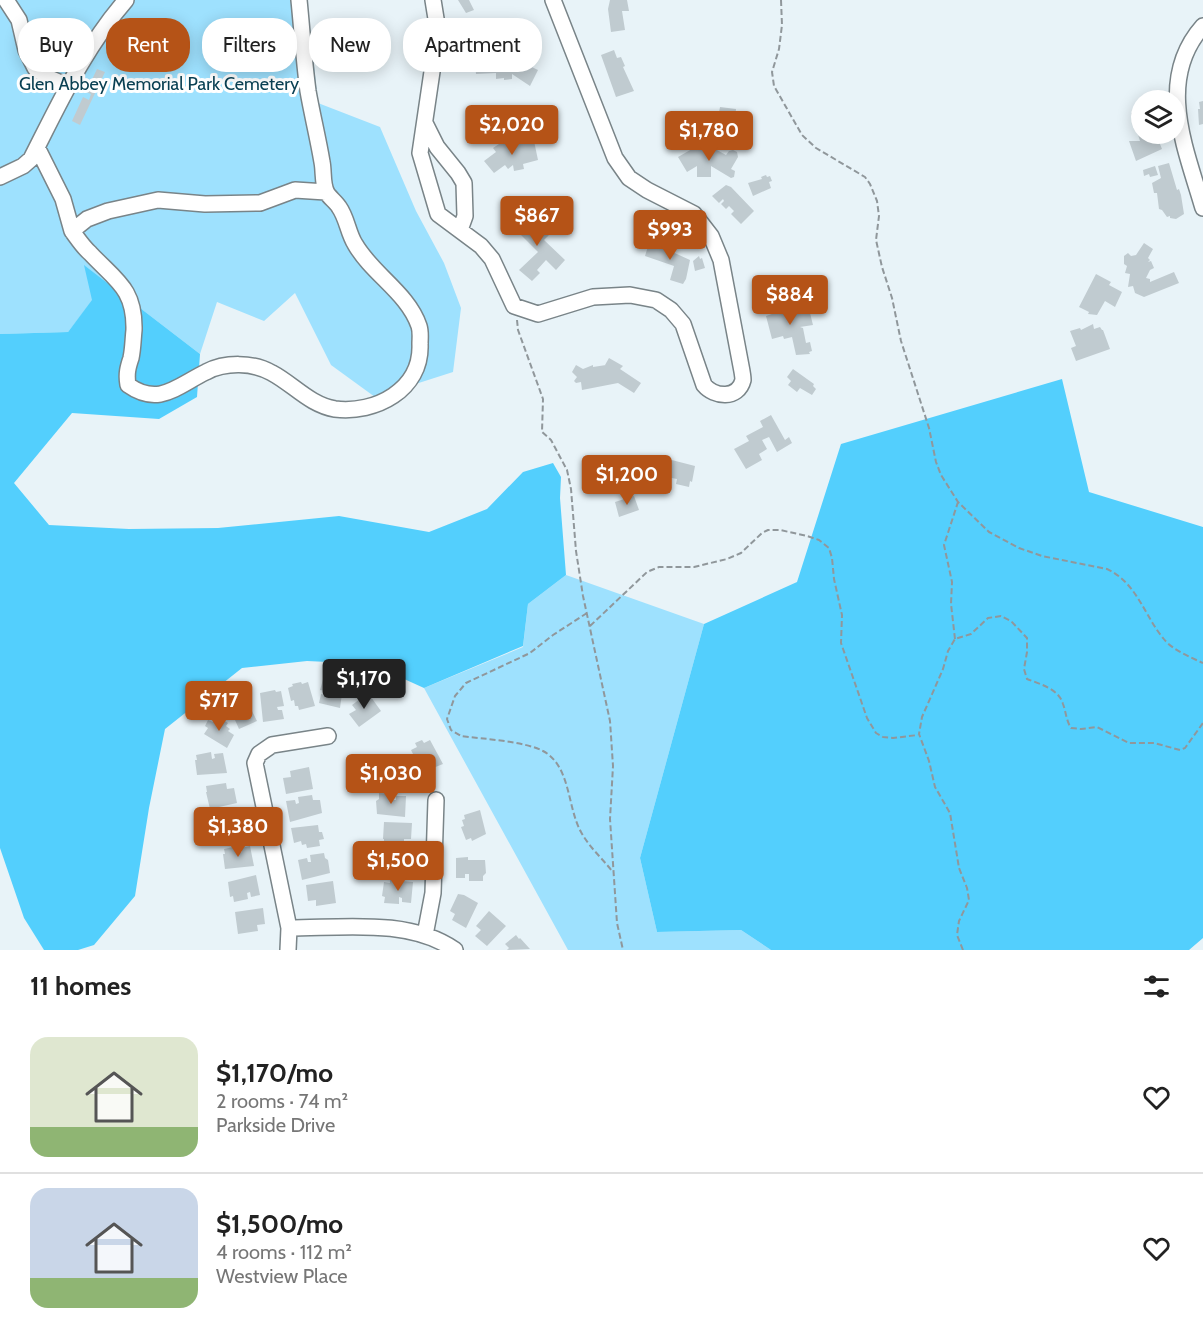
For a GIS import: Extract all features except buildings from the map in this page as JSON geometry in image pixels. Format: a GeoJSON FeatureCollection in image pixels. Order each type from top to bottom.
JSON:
{"type":"FeatureCollection","features":[{"type":"Feature","properties":{"kind":"street"},"geometry":{"type":"LineString","coordinates":[[6,0],[19,20],[26,50],[35,68],[49,78],[68,86]]}},
{"type":"Feature","properties":{"kind":"street"},"geometry":{"type":"LineString","coordinates":[[0,177],[32,159],[68,86],[108,23],[126,0]]}},
{"type":"Feature","properties":{"kind":"street"},"geometry":{"type":"LineString","coordinates":[[37,147],[63,199],[72,231],[89,253],[113,274],[126,290],[134,308],[132,355],[126,376],[128,385],[144,394],[157,395],[170,392],[207,372],[234,365],[252,366],[271,372],[311,400],[333,409],[370,407],[392,398],[405,386],[417,369],[421,352],[420,329],[412,311],[355,245],[340,208],[326,192],[308,90],[299,0]]}},
{"type":"Feature","properties":{"kind":"street"},"geometry":{"type":"LineString","coordinates":[[433,0],[438,31],[420,153],[438,214],[481,246],[492,259],[514,306],[538,314],[593,297],[630,295],[648,297],[664,304],[683,324],[704,385],[717,395],[728,394],[738,389],[743,379],[721,260],[711,236],[694,214],[629,178],[615,158],[553,0]]}},
{"type":"Feature","properties":{"kind":"street"},"geometry":{"type":"LineString","coordinates":[[1203,26],[1181,63],[1177,92],[1179,125],[1203,208]]}},
{"type":"Feature","properties":{"kind":"street"},"geometry":{"type":"LineString","coordinates":[[425,123],[437,147],[464,183],[465,216],[460,230]]}},
{"type":"Feature","properties":{"kind":"street"},"geometry":{"type":"LineString","coordinates":[[72,231],[87,219],[108,211],[158,200],[205,204],[260,203],[295,190],[326,192]]}},
{"type":"Feature","properties":{"kind":"street"},"geometry":{"type":"LineString","coordinates":[[288,950],[289,928],[255,763],[259,753],[272,745],[328,736]]}},
{"type":"Feature","properties":{"kind":"street"},"geometry":{"type":"LineString","coordinates":[[425,935],[433,893],[436,800]]}},
{"type":"Feature","properties":{"kind":"street"},"geometry":{"type":"LineString","coordinates":[[289,928],[400,929],[425,935],[455,950]]}},
{"type":"Feature","properties":{"kind":"path"},"geometry":{"type":"LineString","coordinates":[[781,0],[780,49],[772,72],[774,86],[802,135],[816,148],[865,177],[870,184],[877,201],[879,216],[876,240],[901,341],[929,428],[936,462],[941,475],[958,502],[989,532],[1019,548],[1042,556],[1117,573],[1139,599],[1164,640],[1177,650],[1203,663]]}},
{"type":"Feature","properties":{"kind":"path"},"geometry":{"type":"LineString","coordinates":[[514,306],[518,330],[543,399],[542,432],[550,440],[567,470],[576,550],[610,721],[613,766],[610,819],[617,923],[623,950]]}},
{"type":"Feature","properties":{"kind":"path"},"geometry":{"type":"LineString","coordinates":[[956,639],[951,604],[952,582],[944,545],[958,502]]}},
{"type":"Feature","properties":{"kind":"path"},"geometry":{"type":"LineString","coordinates":[[590,626],[647,572],[659,567],[694,567],[727,559],[741,553],[768,530],[780,530],[807,536],[819,540],[829,548],[842,615],[841,643],[867,718],[876,733],[883,737],[893,738],[919,734]]}},
{"type":"Feature","properties":{"kind":"path"},"geometry":{"type":"LineString","coordinates":[[587,613],[530,653],[466,682],[455,696],[447,719],[451,730],[461,736],[532,746],[544,751],[554,759],[563,773],[580,832],[592,850],[612,870],[614,883]]}},
{"type":"Feature","properties":{"kind":"path"},"geometry":{"type":"LineString","coordinates":[[963,950],[957,935],[959,921],[969,900],[967,888],[959,868],[950,813],[935,787],[919,734],[922,717],[943,669],[948,651],[956,639],[971,634],[988,618],[1001,616],[1011,621],[1027,638],[1028,652],[1024,669],[1027,679],[1053,690],[1063,700],[1071,728],[1097,727],[1129,743],[1154,743],[1180,750],[1185,748],[1203,723]]}},
{"type":"Feature","properties":{"kind":"green space","name":"Glen Abbey Memorial Park Cemetery"},"geometry":{"type":"Polygon","coordinates":[[[0,0],[307,0],[309,72],[315,72],[318,103],[380,127],[416,211],[444,263],[461,308],[453,372],[375,397],[331,365],[295,293],[264,321],[217,302],[200,354],[85,266],[93,300],[68,332],[0,334],[0,0]]]}},
{"type":"Feature","properties":{"kind":"green space"},"geometry":{"type":"Polygon","coordinates":[[[566,575],[704,624],[640,858],[657,932],[741,930],[771,950],[568,950],[424,688],[523,647],[528,604],[566,575]]]}},
{"type":"Feature","properties":{"kind":"shaded area"},"geometry":{"type":"Polygon","coordinates":[[[84,265],[200,354],[197,397],[159,419],[72,413],[14,483],[49,525],[129,529],[218,528],[339,516],[429,532],[487,509],[523,472],[553,463],[561,477],[560,498],[566,575],[528,604],[523,646],[424,688],[371,664],[307,661],[242,668],[165,729],[135,896],[94,945],[78,950],[44,950],[24,918],[0,848],[0,334],[68,332],[92,300],[84,265]]]}},
{"type":"Feature","properties":{"kind":"shaded area"},"geometry":{"type":"Polygon","coordinates":[[[1062,379],[1089,492],[1203,527],[1203,938],[1189,950],[771,950],[741,930],[657,932],[640,858],[704,624],[797,582],[841,444],[1062,379]]]}}]}
